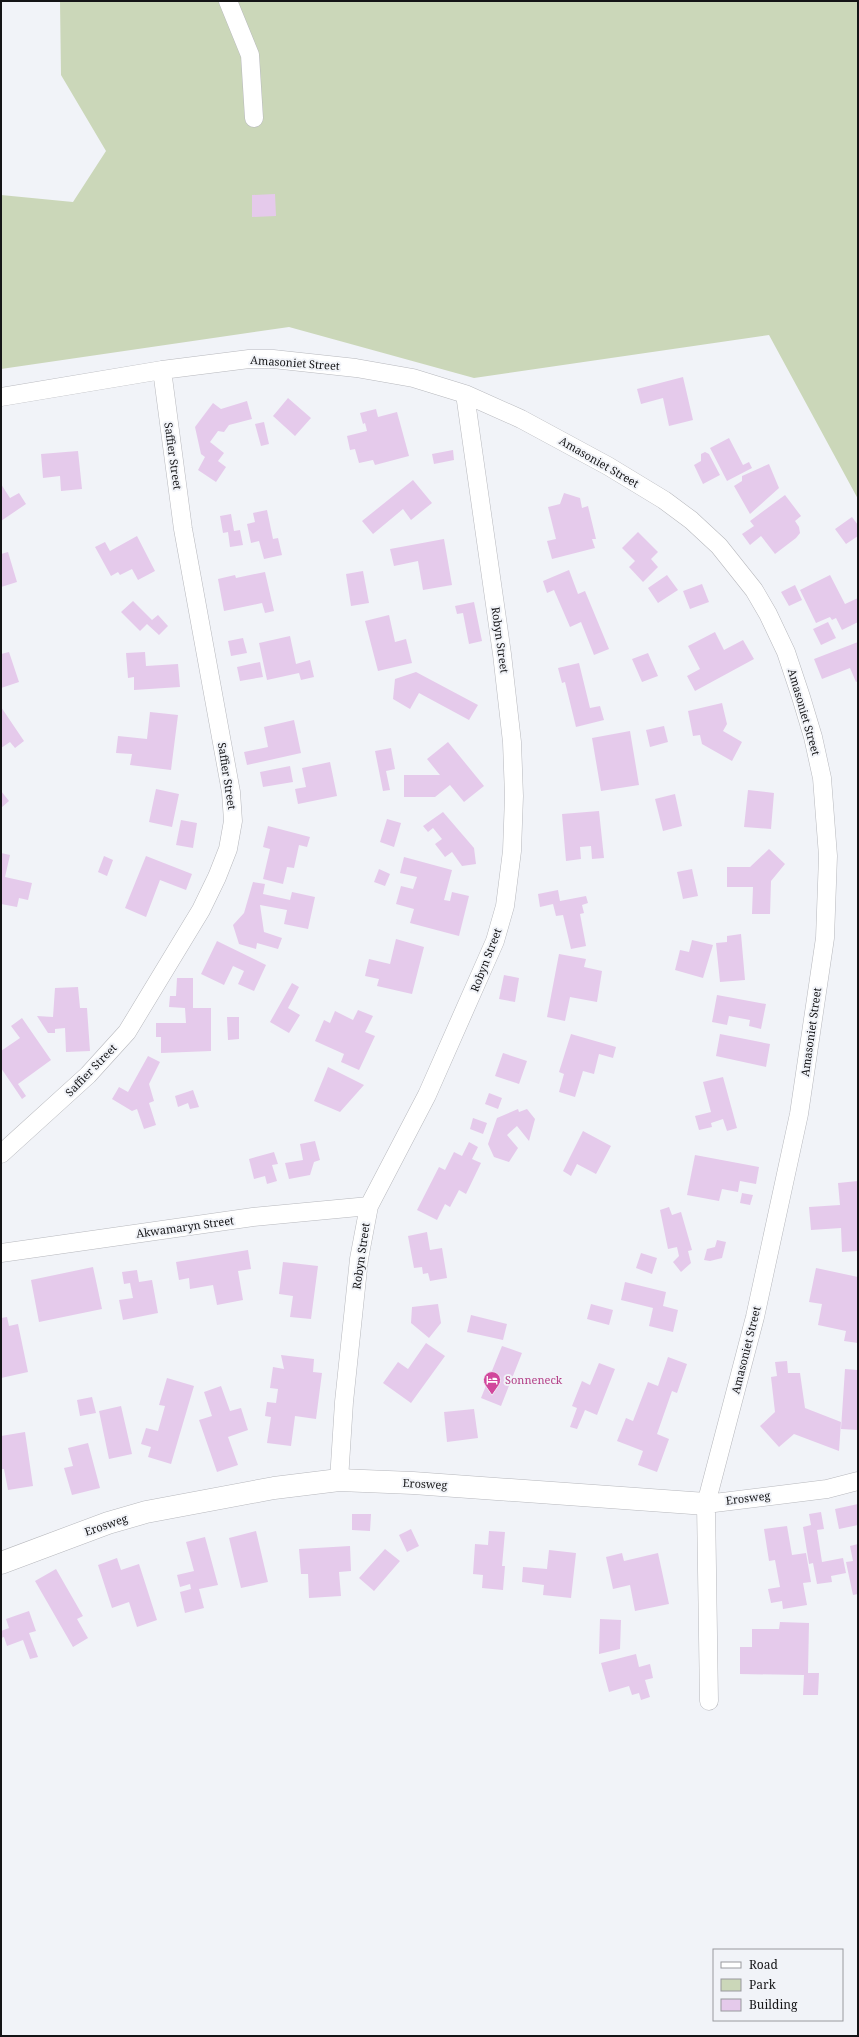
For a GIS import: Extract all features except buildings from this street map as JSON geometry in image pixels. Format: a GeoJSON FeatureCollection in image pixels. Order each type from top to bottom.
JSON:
{"type":"FeatureCollection","features":[{"type":"Feature","properties":{"kind":"street"},"geometry":{"type":"LineString","coordinates":[[228,1],[250,55],[254,118]]}},
{"type":"Feature","properties":{"kind":"street","name":"Amasoniet Street"},"geometry":{"type":"LineString","coordinates":[[1,396],[214,362],[249,359],[273,359],[356,368],[414,378],[465,394],[521,418],[608,466],[686,516],[718,546],[754,590],[768,614],[786,652],[813,737],[822,778],[828,856],[826,938],[799,1114],[755,1317],[706,1504],[709,1701]]}},
{"type":"Feature","properties":{"kind":"street","name":"Saffier Street"},"geometry":{"type":"LineString","coordinates":[[1,1154],[88,1075],[127,1032],[201,910],[228,849],[233,821],[231,792],[183,529],[162,370]]}},
{"type":"Feature","properties":{"kind":"street","name":"Robyn Street"},"geometry":{"type":"LineString","coordinates":[[339,1480],[344,1402],[358,1266],[370,1206],[430,1088],[495,941],[505,906],[512,851],[514,796],[512,742],[502,654],[465,394]]}},
{"type":"Feature","properties":{"kind":"street","name":"Akwamaryn Street"},"geometry":{"type":"LineString","coordinates":[[1,1253],[253,1217],[370,1206]]}},
{"type":"Feature","properties":{"kind":"street","name":"Erosweg"},"geometry":{"type":"LineString","coordinates":[[1,1563],[108,1523],[146,1512],[274,1488],[339,1480],[435,1484],[706,1504],[827,1489],[858,1481]]}},
{"type":"Feature","properties":{"kind":"green space"},"geometry":{"type":"Polygon","coordinates":[[[60,1],[858,1],[858,499],[769,335],[474,378],[289,327],[1,369],[1,195],[73,202],[106,151],[61,75],[60,1]]]}},
{"type":"Feature","properties":{"kind":"place","name":"Sonneneck"},"geometry":{"type":"Point","coordinates":[492,1395]}}]}
